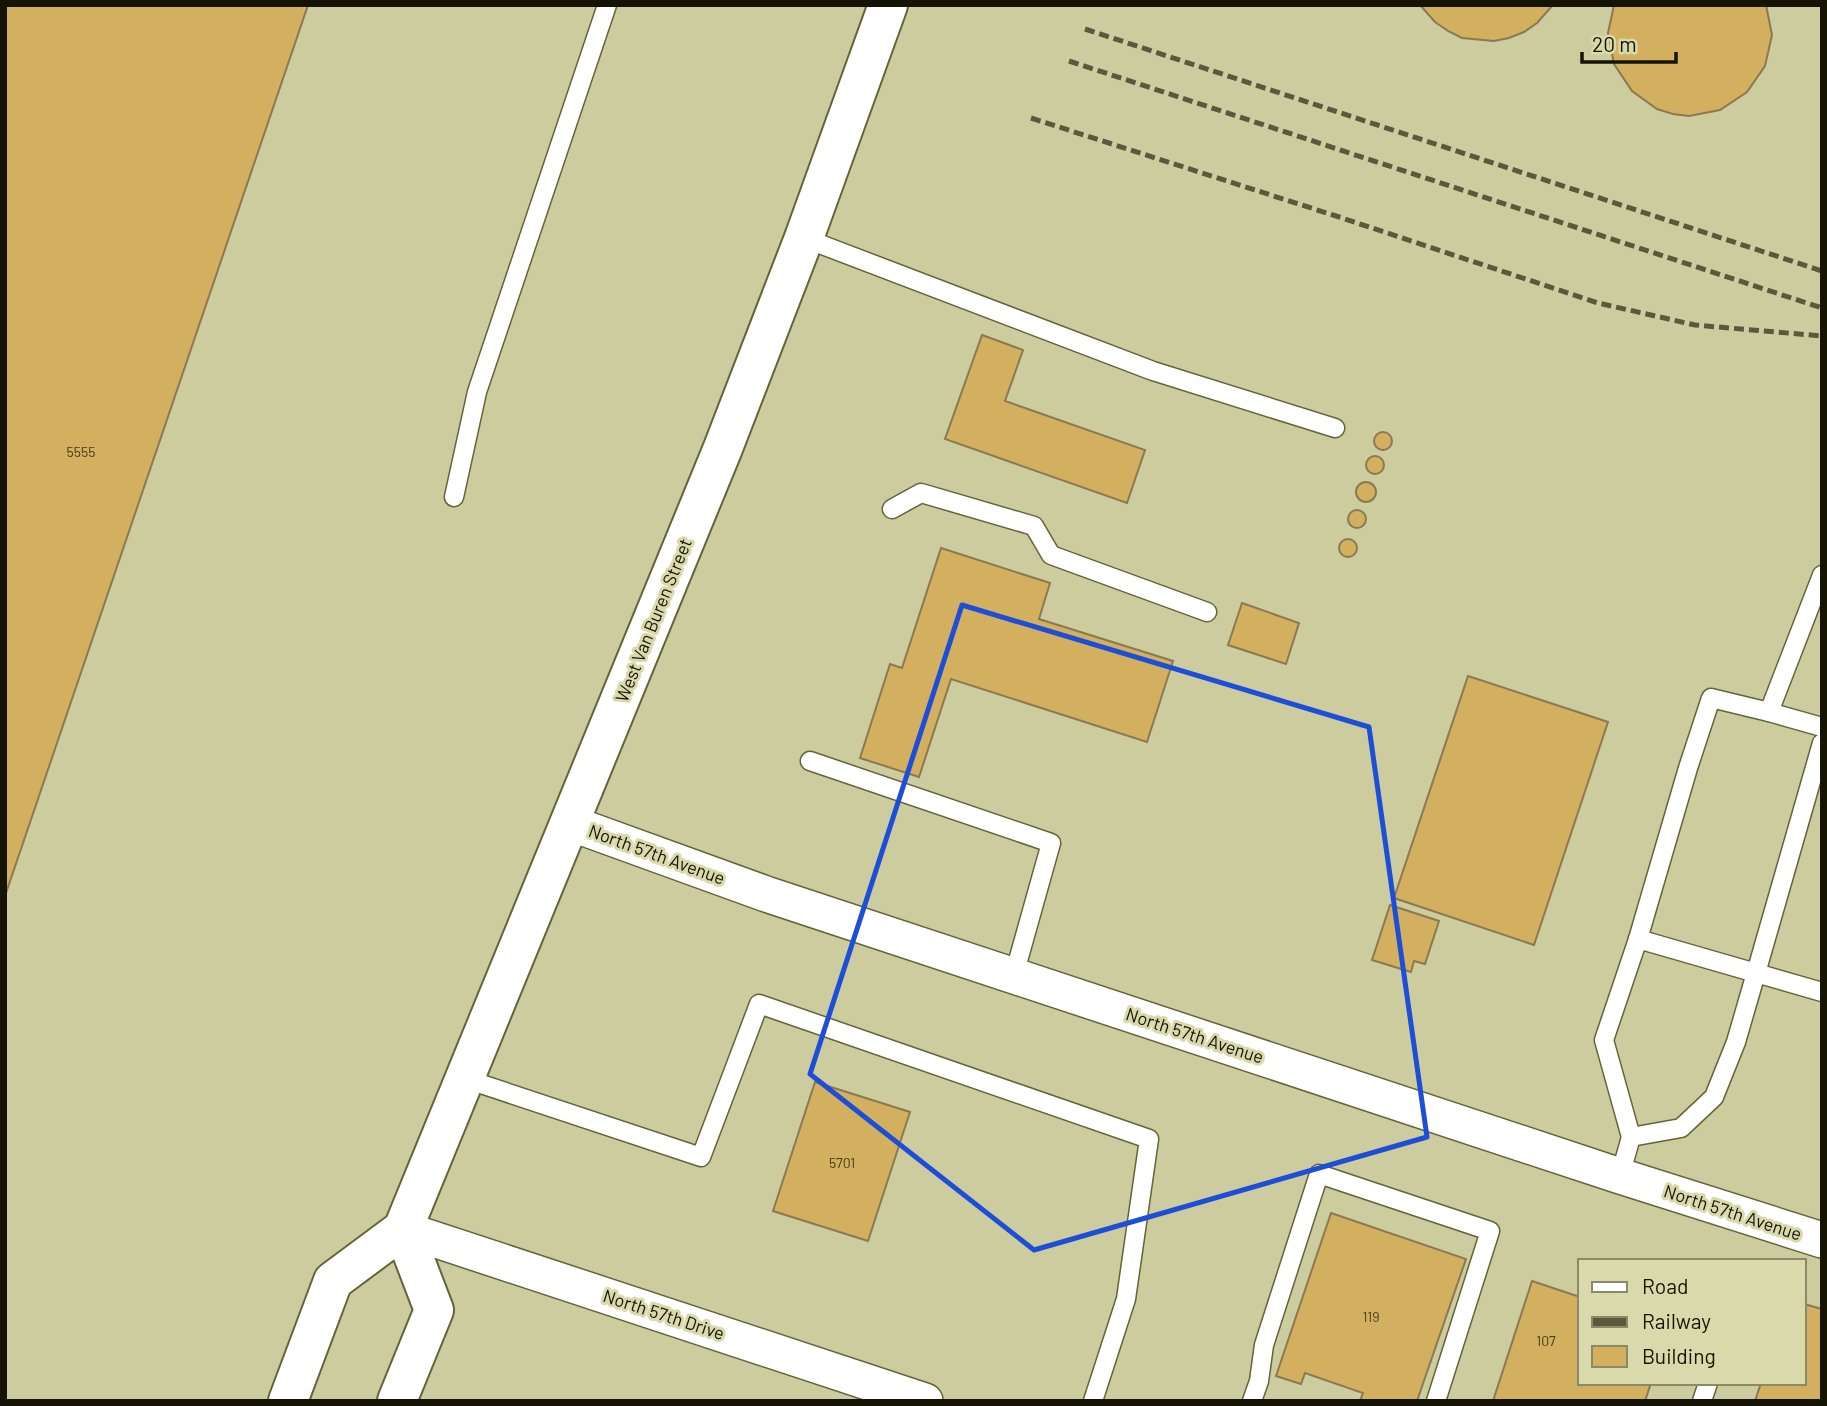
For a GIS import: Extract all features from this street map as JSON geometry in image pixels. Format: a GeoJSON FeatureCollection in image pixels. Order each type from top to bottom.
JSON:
{"type":"FeatureCollection","features":[{"type":"Feature","properties":{"kind":"main road","name":"West Van Buren Street"},"geometry":{"type":"LineString","coordinates":[[403,1229],[723,448],[804,238],[888,5]]}},
{"type":"Feature","properties":{"kind":"main road"},"geometry":{"type":"LineString","coordinates":[[288,1401],[332,1281],[403,1229],[434,1310],[397,1401]]}},
{"type":"Feature","properties":{"kind":"street","name":"North 57th Avenue"},"geometry":{"type":"LineString","coordinates":[[570,823],[766,894],[1822,1240]]}},
{"type":"Feature","properties":{"kind":"street","name":"North 57th Drive"},"geometry":{"type":"LineString","coordinates":[[403,1229],[925,1401]]}},
{"type":"Feature","properties":{"kind":"lane"},"geometry":{"type":"LineString","coordinates":[[454,496],[477,392],[607,5]]}},
{"type":"Feature","properties":{"kind":"lane"},"geometry":{"type":"LineString","coordinates":[[804,238],[1153,370],[1335,428]]}},
{"type":"Feature","properties":{"kind":"lane"},"geometry":{"type":"LineString","coordinates":[[892,509],[921,493],[1034,526],[1051,555],[1207,612]]}},
{"type":"Feature","properties":{"kind":"lane"},"geometry":{"type":"LineString","coordinates":[[1769,712],[1822,575]]}},
{"type":"Feature","properties":{"kind":"lane"},"geometry":{"type":"LineString","coordinates":[[1620,1176],[1631,1138],[1604,1040],[1638,939],[1711,698],[1822,727]]}},
{"type":"Feature","properties":{"kind":"lane"},"geometry":{"type":"LineString","coordinates":[[1631,1138],[1681,1128],[1714,1097],[1736,1042],[1822,743]]}},
{"type":"Feature","properties":{"kind":"lane"},"geometry":{"type":"LineString","coordinates":[[810,761],[1051,843],[1014,975]]}},
{"type":"Feature","properties":{"kind":"lane"},"geometry":{"type":"LineString","coordinates":[[1638,939],[1822,992]]}},
{"type":"Feature","properties":{"kind":"lane"},"geometry":{"type":"LineString","coordinates":[[466,1079],[701,1157],[759,1004],[1149,1139],[1126,1299],[1094,1401]]}},
{"type":"Feature","properties":{"kind":"lane"},"geometry":{"type":"LineString","coordinates":[[1252,1401],[1264,1345],[1319,1174],[1490,1231],[1436,1401]]}},
{"type":"Feature","properties":{"kind":"highlighted area"},"geometry":{"type":"Polygon","coordinates":[[[962,605],[1369,727],[1427,1137],[1034,1250],[810,1074],[962,605]]]}},
{"type":"Feature","properties":{"kind":"building"},"geometry":{"type":"Polygon","coordinates":[[[5,5],[308,5],[5,896],[5,5]]]}},
{"type":"Feature","properties":{"kind":"building"},"geometry":{"type":"Polygon","coordinates":[[[1420,5],[1553,5],[1537,23],[1524,32],[1494,41],[1462,38],[1435,22],[1420,5]]]}},
{"type":"Feature","properties":{"kind":"building"},"geometry":{"type":"Polygon","coordinates":[[[1614,5],[1766,5],[1772,35],[1765,66],[1747,92],[1720,110],[1689,116],[1657,109],[1632,91],[1614,64],[1608,33],[1614,5]]]}},
{"type":"Feature","properties":{"kind":"building"},"geometry":{"type":"Polygon","coordinates":[[[982,335],[1023,350],[1005,401],[1145,450],[1127,503],[945,439],[982,335]]]}},
{"type":"Feature","properties":{"kind":"building"},"geometry":{"type":"Polygon","coordinates":[[[1383,432],[1389,435],[1392,441],[1389,447],[1383,450],[1377,447],[1374,441],[1377,435],[1383,432]]]}},
{"type":"Feature","properties":{"kind":"building"},"geometry":{"type":"Polygon","coordinates":[[[1375,456],[1381,459],[1384,465],[1381,471],[1375,474],[1369,471],[1366,465],[1369,459],[1375,456]]]}},
{"type":"Feature","properties":{"kind":"building"},"geometry":{"type":"Polygon","coordinates":[[[1366,482],[1373,485],[1376,492],[1373,499],[1366,502],[1359,499],[1356,492],[1359,485],[1366,482]]]}},
{"type":"Feature","properties":{"kind":"building"},"geometry":{"type":"Polygon","coordinates":[[[1357,510],[1363,513],[1366,519],[1363,525],[1357,528],[1351,525],[1348,519],[1351,513],[1357,510]]]}},
{"type":"Feature","properties":{"kind":"building"},"geometry":{"type":"Polygon","coordinates":[[[1344,539],[1352,539],[1357,548],[1355,555],[1344,557],[1339,552],[1339,544],[1344,539]]]}},
{"type":"Feature","properties":{"kind":"building"},"geometry":{"type":"Polygon","coordinates":[[[941,548],[1050,583],[1039,619],[1173,661],[1147,742],[951,679],[919,777],[860,758],[890,664],[902,668],[941,548]]]}},
{"type":"Feature","properties":{"kind":"building"},"geometry":{"type":"Polygon","coordinates":[[[1242,603],[1299,623],[1286,664],[1228,645],[1242,603]]]}},
{"type":"Feature","properties":{"kind":"building"},"geometry":{"type":"Polygon","coordinates":[[[1468,676],[1608,722],[1534,945],[1394,898],[1468,676]]]}},
{"type":"Feature","properties":{"kind":"building"},"geometry":{"type":"Polygon","coordinates":[[[1390,905],[1439,921],[1425,964],[1414,961],[1411,972],[1372,960],[1390,905]]]}},
{"type":"Feature","properties":{"kind":"building"},"geometry":{"type":"Polygon","coordinates":[[[815,1082],[910,1112],[868,1241],[773,1211],[815,1082]]]}},
{"type":"Feature","properties":{"kind":"building"},"geometry":{"type":"Polygon","coordinates":[[[1331,1213],[1466,1259],[1417,1401],[1360,1401],[1363,1393],[1305,1373],[1301,1384],[1276,1376],[1331,1213]]]}},
{"type":"Feature","properties":{"kind":"building"},"geometry":{"type":"Polygon","coordinates":[[[1532,1281],[1578,1296],[1578,1385],[1650,1385],[1645,1401],[1493,1401],[1532,1281]]]}},
{"type":"Feature","properties":{"kind":"building"},"geometry":{"type":"Polygon","coordinates":[[[1806,1305],[1822,1309],[1822,1401],[1755,1401],[1760,1385],[1806,1385],[1806,1305]]]}},
{"type":"Feature","properties":{"kind":"railway"},"geometry":{"type":"LineString","coordinates":[[1085,29],[1822,271]]}},
{"type":"Feature","properties":{"kind":"railway"},"geometry":{"type":"LineString","coordinates":[[1069,61],[1822,308]]}},
{"type":"Feature","properties":{"kind":"railway"},"geometry":{"type":"LineString","coordinates":[[1031,118],[1598,303],[1695,325],[1822,336]]}}]}
